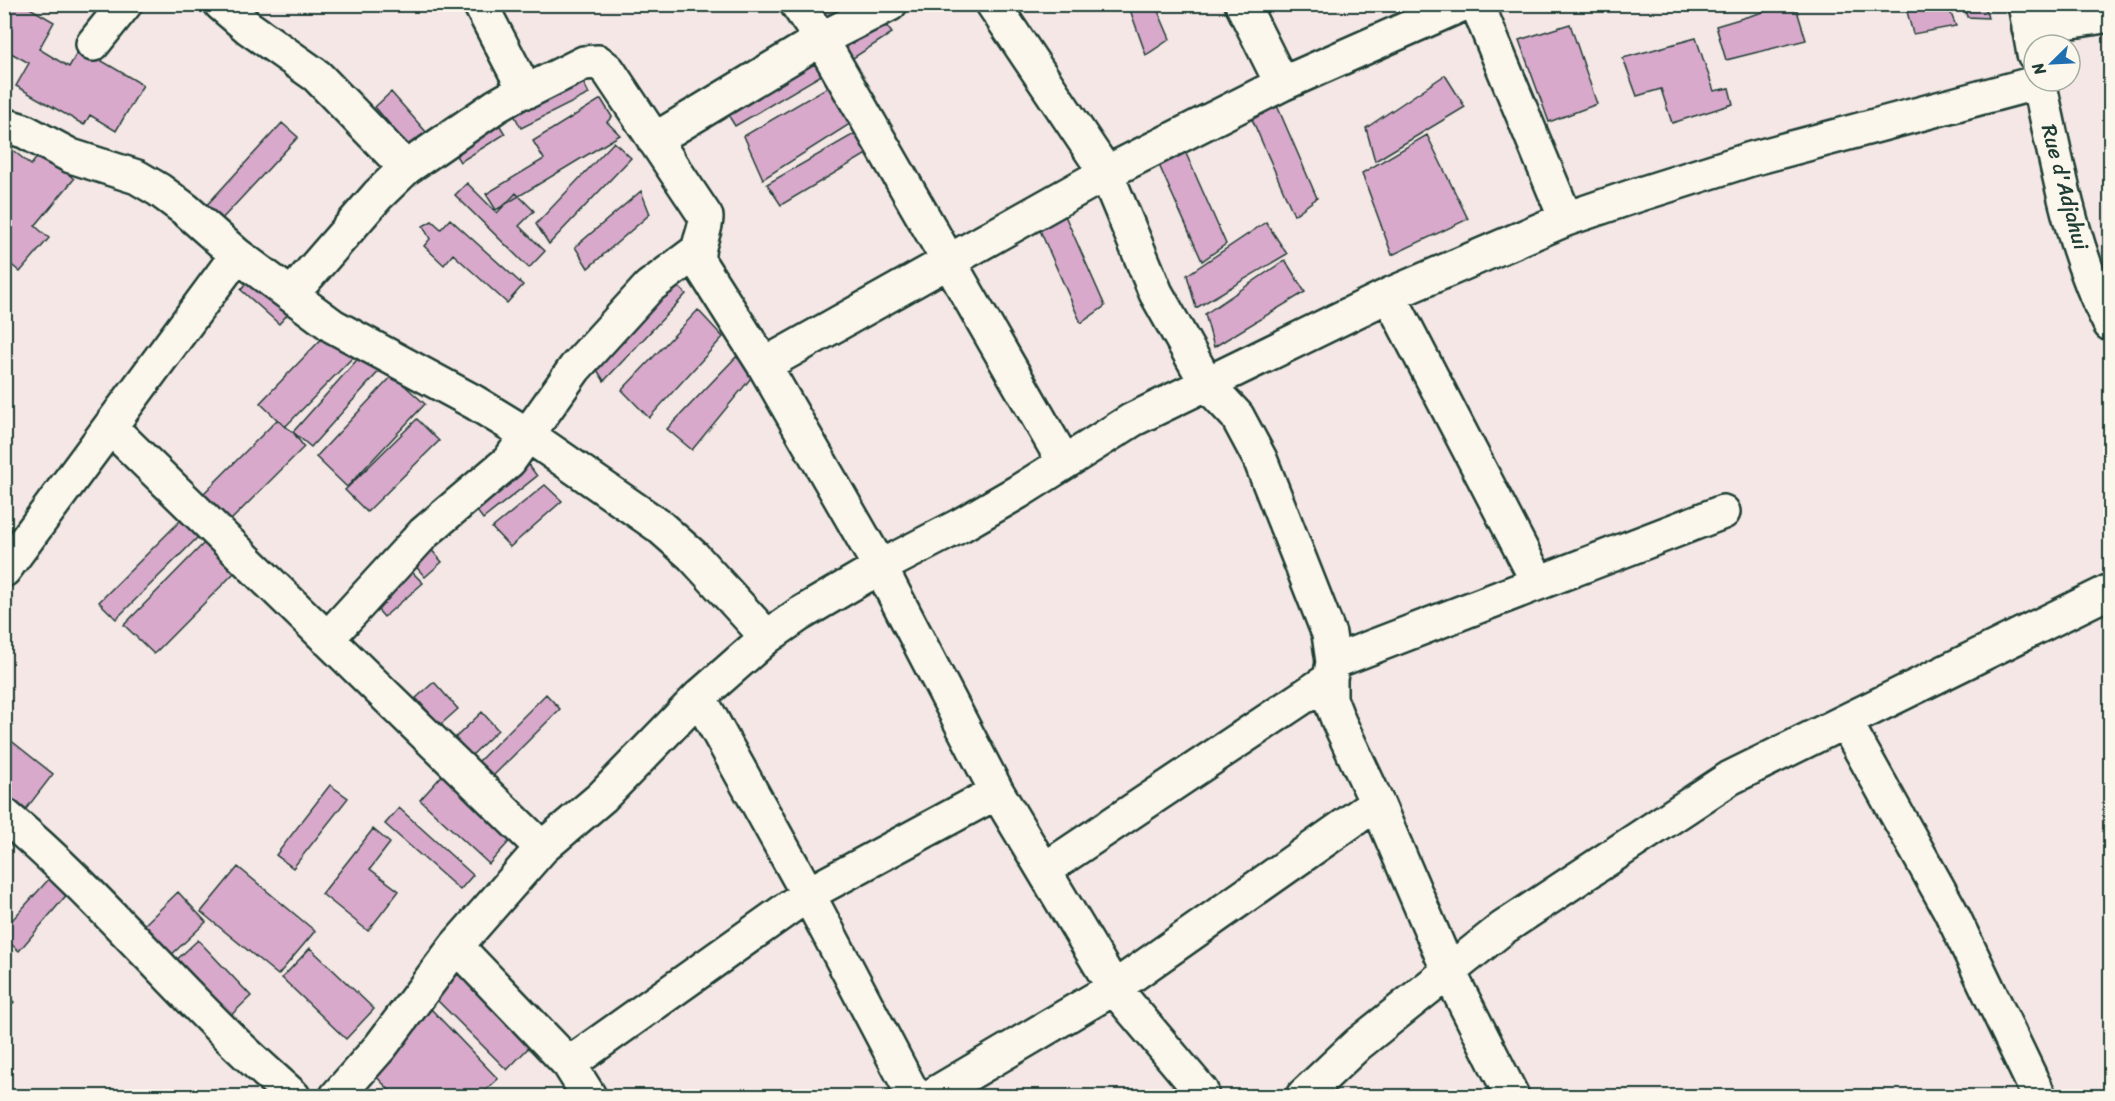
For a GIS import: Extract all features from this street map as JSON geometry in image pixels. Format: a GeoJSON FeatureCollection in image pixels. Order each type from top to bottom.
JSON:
{"type":"FeatureCollection","features":[{"type":"Feature","properties":{"kind":"street"},"geometry":{"type":"LineString","coordinates":[[93,44],[125,4]]}},
{"type":"Feature","properties":{"kind":"street"},"geometry":{"type":"LineString","coordinates":[[221,4],[249,28],[317,76],[406,168]]}},
{"type":"Feature","properties":{"kind":"street"},"geometry":{"type":"LineString","coordinates":[[292,294],[378,195],[406,168],[517,94],[521,88],[518,77],[480,4]]}},
{"type":"Feature","properties":{"kind":"street"},"geometry":{"type":"LineString","coordinates":[[797,4],[821,39],[1064,462]]}},
{"type":"Feature","properties":{"kind":"street"},"geometry":{"type":"LineString","coordinates":[[654,140],[821,39],[890,4]]}},
{"type":"Feature","properties":{"kind":"street"},"geometry":{"type":"LineString","coordinates":[[993,4],[1106,172],[1156,293],[1207,384],[1236,416],[1260,459],[1329,634],[1330,699],[1339,722],[1377,803],[1449,972],[1512,1096]]}},
{"type":"Feature","properties":{"kind":"street"},"geometry":{"type":"LineString","coordinates":[[1242,4],[1282,84]]}},
{"type":"Feature","properties":{"kind":"street"},"geometry":{"type":"LineString","coordinates":[[764,365],[1106,172],[1282,84],[1463,4]]}},
{"type":"Feature","properties":{"kind":"street"},"geometry":{"type":"LineString","coordinates":[[1477,4],[1566,219]]}},
{"type":"Feature","properties":{"kind":"street"},"geometry":{"type":"LineString","coordinates":[[2030,29],[2110,15]]}},
{"type":"Feature","properties":{"kind":"street"},"geometry":{"type":"LineString","coordinates":[[521,88],[528,90],[584,63],[598,62],[608,70],[706,217],[703,236],[697,251],[698,261],[764,365],[880,567],[997,792],[1114,988],[1201,1091]]}},
{"type":"Feature","properties":{"kind":"street"},"geometry":{"type":"LineString","coordinates":[[337,1096],[381,1046],[456,946],[542,848],[602,797],[699,697],[767,637],[800,614],[880,567],[1018,492],[1132,420],[1389,295],[1566,219],[1751,159],[2022,86]]}},
{"type":"Feature","properties":{"kind":"street","name":"Rue d'Adjahui"},"geometry":{"type":"LineString","coordinates":[[2042,93],[2072,224],[2101,306],[2110,324]]}},
{"type":"Feature","properties":{"kind":"street"},"geometry":{"type":"LineString","coordinates":[[4,125],[24,131],[71,156],[145,181],[186,210],[237,255],[333,326],[474,402],[528,435],[658,526],[693,556],[767,637]]}},
{"type":"Feature","properties":{"kind":"street"},"geometry":{"type":"LineString","coordinates":[[327,639],[424,533],[509,461],[575,368],[649,287],[697,251]]}},
{"type":"Feature","properties":{"kind":"street"},"geometry":{"type":"LineString","coordinates":[[4,570],[237,255]]}},
{"type":"Feature","properties":{"kind":"street"},"geometry":{"type":"LineString","coordinates":[[1389,295],[1538,582]]}},
{"type":"Feature","properties":{"kind":"street"},"geometry":{"type":"LineString","coordinates":[[110,428],[542,848]]}},
{"type":"Feature","properties":{"kind":"street"},"geometry":{"type":"LineString","coordinates":[[1044,870],[1331,670],[1538,582],[1723,512]]}},
{"type":"Feature","properties":{"kind":"street"},"geometry":{"type":"LineString","coordinates":[[1303,1096],[1358,1044],[1503,928],[1730,778],[1846,723],[2110,591]]}},
{"type":"Feature","properties":{"kind":"street"},"geometry":{"type":"LineString","coordinates":[[699,697],[808,894],[914,1096]]}},
{"type":"Feature","properties":{"kind":"street"},"geometry":{"type":"LineString","coordinates":[[1846,723],[1950,910],[2039,1096]]}},
{"type":"Feature","properties":{"kind":"street"},"geometry":{"type":"LineString","coordinates":[[569,1064],[808,894],[997,792]]}},
{"type":"Feature","properties":{"kind":"street"},"geometry":{"type":"LineString","coordinates":[[931,1096],[1114,988],[1377,803]]}},
{"type":"Feature","properties":{"kind":"street"},"geometry":{"type":"LineString","coordinates":[[4,815],[56,859],[229,1038],[293,1096]]}},
{"type":"Feature","properties":{"kind":"street"},"geometry":{"type":"LineString","coordinates":[[456,946],[569,1064],[589,1096]]}},
{"type":"Feature","properties":{"kind":"building"},"geometry":{"type":"Polygon","coordinates":[[[4,4],[23,4],[54,22],[39,49],[69,67],[80,48],[143,85],[116,131],[90,115],[84,125],[16,86],[29,63],[4,49],[4,4]]]}},
{"type":"Feature","properties":{"kind":"building"},"geometry":{"type":"Polygon","coordinates":[[[806,4],[857,4],[820,26],[806,4]]]}},
{"type":"Feature","properties":{"kind":"building"},"geometry":{"type":"Polygon","coordinates":[[[1128,4],[1155,4],[1170,39],[1146,55],[1128,4]]]}},
{"type":"Feature","properties":{"kind":"building"},"geometry":{"type":"Polygon","coordinates":[[[1795,4],[1806,40],[1726,60],[1716,26],[1795,4]]]}},
{"type":"Feature","properties":{"kind":"building"},"geometry":{"type":"Polygon","coordinates":[[[1905,4],[1947,4],[1956,26],[1913,34],[1905,4]]]}},
{"type":"Feature","properties":{"kind":"building"},"geometry":{"type":"Polygon","coordinates":[[[1964,4],[1984,4],[1988,18],[1967,17],[1964,4]]]}},
{"type":"Feature","properties":{"kind":"building"},"geometry":{"type":"Polygon","coordinates":[[[882,20],[892,33],[850,60],[836,38],[882,20]]]}},
{"type":"Feature","properties":{"kind":"building"},"geometry":{"type":"Polygon","coordinates":[[[1570,24],[1597,104],[1549,122],[1519,40],[1570,24]]]}},
{"type":"Feature","properties":{"kind":"building"},"geometry":{"type":"Polygon","coordinates":[[[1696,38],[1714,91],[1729,88],[1733,104],[1672,123],[1661,89],[1637,96],[1623,58],[1696,38]]]}},
{"type":"Feature","properties":{"kind":"building"},"geometry":{"type":"Polygon","coordinates":[[[816,51],[825,73],[735,126],[722,105],[816,51]]]}},
{"type":"Feature","properties":{"kind":"building"},"geometry":{"type":"Polygon","coordinates":[[[577,70],[589,94],[521,128],[509,105],[577,70]]]}},
{"type":"Feature","properties":{"kind":"building"},"geometry":{"type":"Polygon","coordinates":[[[1445,75],[1465,107],[1375,161],[1366,128],[1445,75]]]}},
{"type":"Feature","properties":{"kind":"building"},"geometry":{"type":"Polygon","coordinates":[[[838,81],[853,122],[763,179],[744,136],[838,81]]]}},
{"type":"Feature","properties":{"kind":"building"},"geometry":{"type":"Polygon","coordinates":[[[391,92],[427,133],[410,148],[375,107],[391,92]]]}},
{"type":"Feature","properties":{"kind":"building"},"geometry":{"type":"Polygon","coordinates":[[[1272,94],[1317,198],[1294,215],[1248,110],[1272,94]]]}},
{"type":"Feature","properties":{"kind":"building"},"geometry":{"type":"Polygon","coordinates":[[[601,99],[612,117],[607,122],[620,135],[496,210],[486,194],[544,159],[533,141],[601,99]]]}},
{"type":"Feature","properties":{"kind":"building"},"geometry":{"type":"Polygon","coordinates":[[[494,116],[505,134],[460,162],[449,144],[494,116]]]}},
{"type":"Feature","properties":{"kind":"building"},"geometry":{"type":"Polygon","coordinates":[[[282,123],[298,137],[220,221],[205,207],[282,123]]]}},
{"type":"Feature","properties":{"kind":"building"},"geometry":{"type":"Polygon","coordinates":[[[861,130],[870,152],[781,205],[767,184],[861,130]]]}},
{"type":"Feature","properties":{"kind":"building"},"geometry":{"type":"Polygon","coordinates":[[[1427,135],[1468,219],[1392,255],[1362,173],[1427,135]]]}},
{"type":"Feature","properties":{"kind":"building"},"geometry":{"type":"Polygon","coordinates":[[[1180,140],[1226,244],[1202,261],[1155,156],[1180,140]]]}},
{"type":"Feature","properties":{"kind":"building"},"geometry":{"type":"Polygon","coordinates":[[[614,142],[631,158],[549,244],[536,224],[614,142]]]}},
{"type":"Feature","properties":{"kind":"building"},"geometry":{"type":"Polygon","coordinates":[[[4,143],[31,165],[42,151],[74,179],[35,226],[49,238],[20,272],[7,261],[4,265],[4,143]]]}},
{"type":"Feature","properties":{"kind":"building"},"geometry":{"type":"Polygon","coordinates":[[[467,183],[497,213],[516,193],[534,211],[519,226],[545,251],[529,268],[455,195],[467,183]]]}},
{"type":"Feature","properties":{"kind":"building"},"geometry":{"type":"Polygon","coordinates":[[[641,191],[650,214],[588,268],[575,247],[641,191]]]}},
{"type":"Feature","properties":{"kind":"building"},"geometry":{"type":"Polygon","coordinates":[[[1059,202],[1105,306],[1081,323],[1035,219],[1059,202]]]}},
{"type":"Feature","properties":{"kind":"building"},"geometry":{"type":"Polygon","coordinates":[[[450,219],[523,285],[507,303],[453,254],[444,265],[424,246],[430,239],[423,226],[432,221],[441,229],[450,219]]]}},
{"type":"Feature","properties":{"kind":"building"},"geometry":{"type":"Polygon","coordinates":[[[1266,222],[1287,254],[1196,308],[1187,275],[1266,222]]]}},
{"type":"Feature","properties":{"kind":"building"},"geometry":{"type":"Polygon","coordinates":[[[1285,260],[1305,292],[1214,347],[1205,314],[1285,260]]]}},
{"type":"Feature","properties":{"kind":"building"},"geometry":{"type":"Polygon","coordinates":[[[255,273],[294,307],[279,324],[241,290],[255,273]]]}},
{"type":"Feature","properties":{"kind":"building"},"geometry":{"type":"Polygon","coordinates":[[[669,278],[686,294],[604,381],[591,360],[669,278]]]}},
{"type":"Feature","properties":{"kind":"building"},"geometry":{"type":"Polygon","coordinates":[[[698,310],[723,337],[649,418],[622,390],[698,310]]]}},
{"type":"Feature","properties":{"kind":"building"},"geometry":{"type":"Polygon","coordinates":[[[331,329],[356,354],[285,427],[260,403],[331,329]]]}},
{"type":"Feature","properties":{"kind":"building"},"geometry":{"type":"Polygon","coordinates":[[[363,353],[381,369],[311,447],[293,432],[363,353]]]}},
{"type":"Feature","properties":{"kind":"building"},"geometry":{"type":"Polygon","coordinates":[[[736,357],[756,372],[692,450],[667,429],[736,357]]]}},
{"type":"Feature","properties":{"kind":"building"},"geometry":{"type":"Polygon","coordinates":[[[393,375],[425,404],[347,487],[316,457],[393,375]]]}},
{"type":"Feature","properties":{"kind":"building"},"geometry":{"type":"Polygon","coordinates":[[[417,419],[439,441],[367,512],[345,490],[417,419]]]}},
{"type":"Feature","properties":{"kind":"building"},"geometry":{"type":"Polygon","coordinates":[[[277,420],[293,432],[304,447],[227,524],[200,497],[277,420]]]}},
{"type":"Feature","properties":{"kind":"building"},"geometry":{"type":"Polygon","coordinates":[[[523,457],[537,476],[483,519],[469,500],[523,457]]]}},
{"type":"Feature","properties":{"kind":"building"},"geometry":{"type":"Polygon","coordinates":[[[545,485],[562,501],[510,547],[492,528],[545,485]]]}},
{"type":"Feature","properties":{"kind":"building"},"geometry":{"type":"Polygon","coordinates":[[[183,518],[200,535],[116,619],[99,602],[183,518]]]}},
{"type":"Feature","properties":{"kind":"building"},"geometry":{"type":"Polygon","coordinates":[[[422,539],[442,562],[425,577],[405,554],[422,539]]]}},
{"type":"Feature","properties":{"kind":"building"},"geometry":{"type":"Polygon","coordinates":[[[207,540],[237,570],[154,654],[124,625],[207,540]]]}},
{"type":"Feature","properties":{"kind":"building"},"geometry":{"type":"Polygon","coordinates":[[[409,569],[423,583],[384,617],[371,602],[409,569]]]}},
{"type":"Feature","properties":{"kind":"building"},"geometry":{"type":"Polygon","coordinates":[[[434,682],[458,709],[440,725],[416,698],[434,682]]]}},
{"type":"Feature","properties":{"kind":"building"},"geometry":{"type":"Polygon","coordinates":[[[546,694],[560,709],[492,777],[478,762],[546,694]]]}},
{"type":"Feature","properties":{"kind":"building"},"geometry":{"type":"Polygon","coordinates":[[[482,712],[498,730],[471,756],[454,739],[482,712]]]}},
{"type":"Feature","properties":{"kind":"building"},"geometry":{"type":"Polygon","coordinates":[[[4,735],[53,774],[23,813],[4,798],[4,735]]]}},
{"type":"Feature","properties":{"kind":"building"},"geometry":{"type":"Polygon","coordinates":[[[447,770],[516,834],[489,864],[420,800],[447,770]]]}},
{"type":"Feature","properties":{"kind":"building"},"geometry":{"type":"Polygon","coordinates":[[[330,785],[348,798],[293,868],[276,855],[330,785]]]}},
{"type":"Feature","properties":{"kind":"building"},"geometry":{"type":"Polygon","coordinates":[[[399,808],[473,875],[460,890],[385,824],[399,808]]]}},
{"type":"Feature","properties":{"kind":"building"},"geometry":{"type":"Polygon","coordinates":[[[373,829],[390,843],[370,869],[399,891],[368,931],[322,894],[373,829]]]}},
{"type":"Feature","properties":{"kind":"building"},"geometry":{"type":"Polygon","coordinates":[[[238,867],[315,931],[278,975],[201,912],[238,867]]]}},
{"type":"Feature","properties":{"kind":"building"},"geometry":{"type":"Polygon","coordinates":[[[57,870],[75,885],[19,951],[4,938],[4,929],[57,870]]]}},
{"type":"Feature","properties":{"kind":"building"},"geometry":{"type":"Polygon","coordinates":[[[178,892],[206,922],[167,959],[139,930],[178,892]]]}},
{"type":"Feature","properties":{"kind":"building"},"geometry":{"type":"Polygon","coordinates":[[[198,940],[251,996],[224,1022],[171,965],[198,940]]]}},
{"type":"Feature","properties":{"kind":"building"},"geometry":{"type":"Polygon","coordinates":[[[310,948],[374,1009],[346,1039],[282,978],[310,948]]]}},
{"type":"Feature","properties":{"kind":"building"},"geometry":{"type":"Polygon","coordinates":[[[462,966],[537,1039],[507,1070],[433,996],[462,966]]]}},
{"type":"Feature","properties":{"kind":"building"},"geometry":{"type":"Polygon","coordinates":[[[4,993],[14,1002],[4,1013],[4,993]]]}},
{"type":"Feature","properties":{"kind":"building"},"geometry":{"type":"Polygon","coordinates":[[[431,1009],[498,1079],[479,1096],[395,1096],[369,1069],[431,1009]]]}}]}
